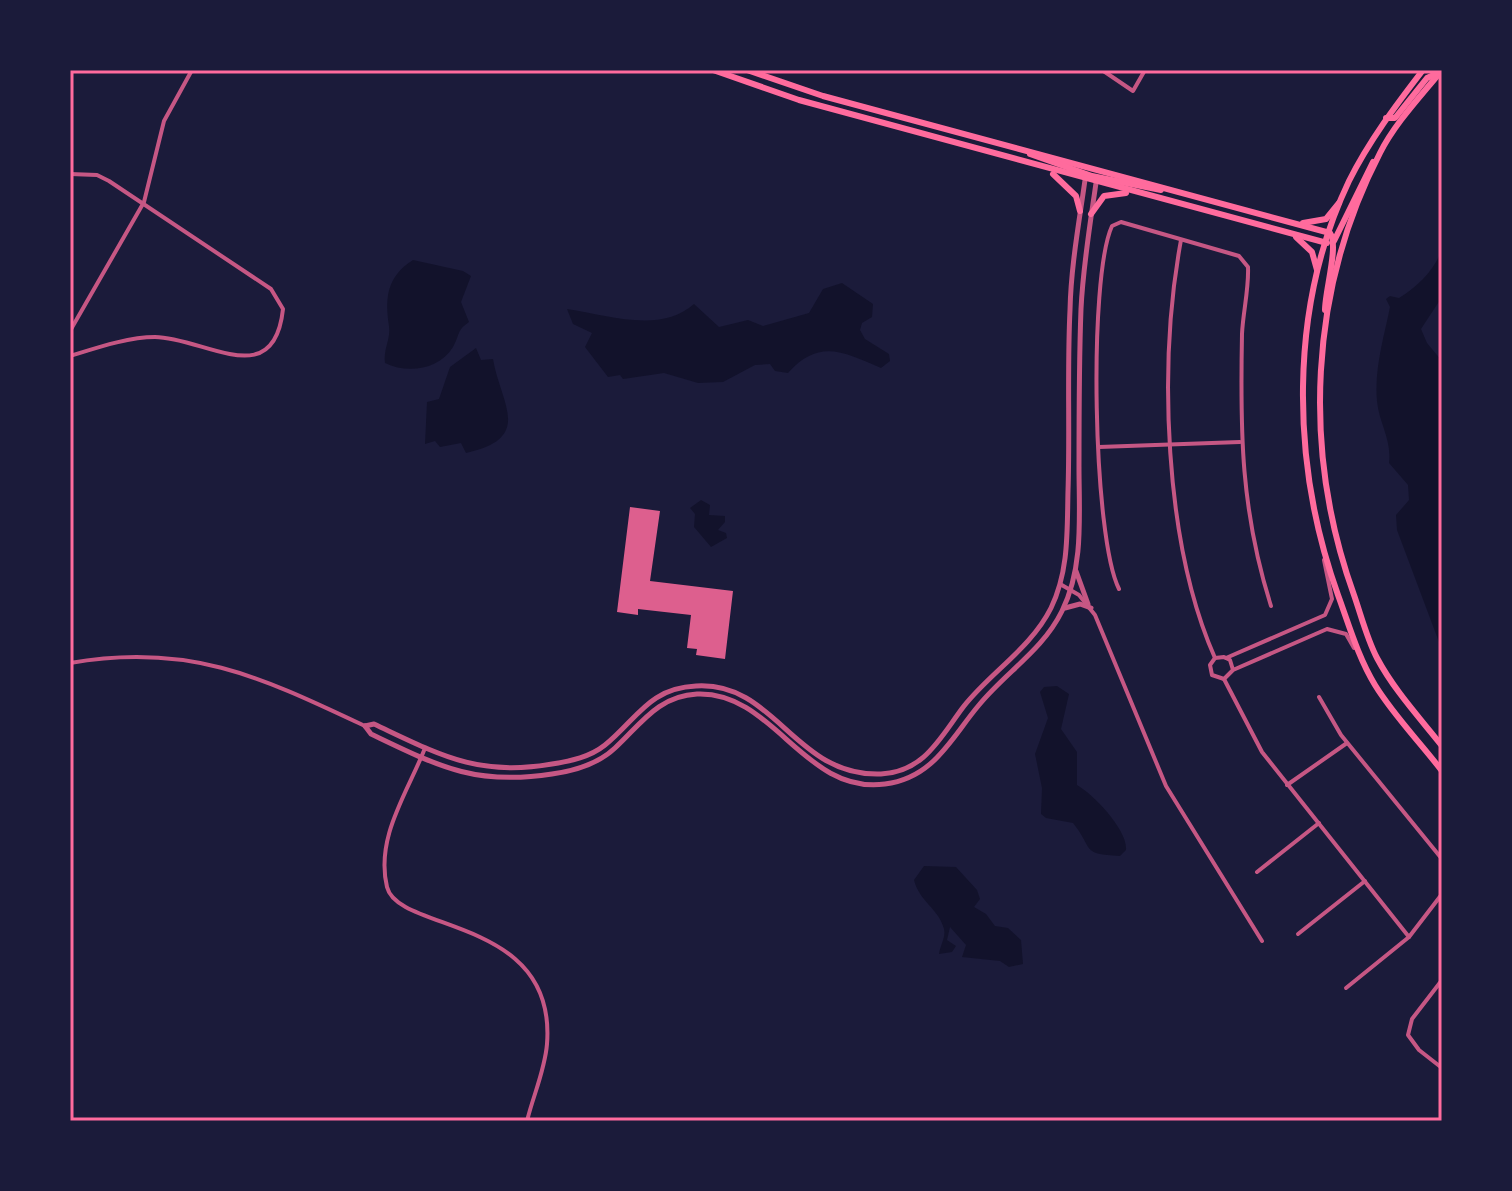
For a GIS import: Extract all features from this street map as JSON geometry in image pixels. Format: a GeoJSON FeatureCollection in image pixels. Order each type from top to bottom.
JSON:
{"type":"FeatureCollection","features":[{"type":"Feature","properties":{"kind":"main road"},"geometry":{"type":"LineString","coordinates":[[713,70],[799,100],[1046,169],[1331,242]]}},
{"type":"Feature","properties":{"kind":"main road"},"geometry":{"type":"LineString","coordinates":[[747,70],[823,96],[1330,233]]}},
{"type":"Feature","properties":{"kind":"main road"},"geometry":{"type":"LineString","coordinates":[[1423,70],[1386,118],[1343,197],[1330,233],[1320,359],[1320,422],[1323,479],[1337,548],[1376,656],[1397,689],[1442,746]]}},
{"type":"Feature","properties":{"kind":"main road"},"geometry":{"type":"LineString","coordinates":[[1386,118],[1395,118],[1427,78],[1441,71]]}},
{"type":"Feature","properties":{"kind":"main road"},"geometry":{"type":"LineString","coordinates":[[1441,71],[1381,151],[1355,192],[1317,274],[1305,341],[1304,389],[1309,487],[1323,553],[1362,660],[1390,706],[1442,771]]}},
{"type":"Feature","properties":{"kind":"main road"},"geometry":{"type":"LineString","coordinates":[[1020,148],[1091,180],[1174,191]]}},
{"type":"Feature","properties":{"kind":"main road"},"geometry":{"type":"LineString","coordinates":[[1325,322],[1349,226],[1381,151]]}},
{"type":"Feature","properties":{"kind":"main road"},"geometry":{"type":"LineString","coordinates":[[1046,169],[1073,192],[1080,211]]}},
{"type":"Feature","properties":{"kind":"main road"},"geometry":{"type":"LineString","coordinates":[[1091,214],[1104,196],[1133,193]]}},
{"type":"Feature","properties":{"kind":"main road"},"geometry":{"type":"LineString","coordinates":[[1291,223],[1313,224],[1326,219],[1343,197]]}},
{"type":"Feature","properties":{"kind":"main road"},"geometry":{"type":"LineString","coordinates":[[1294,235],[1312,252],[1317,274]]}},
{"type":"Feature","properties":{"kind":"street"},"geometry":{"type":"LineString","coordinates":[[70,331],[144,202],[164,121],[192,70]]}},
{"type":"Feature","properties":{"kind":"street"},"geometry":{"type":"LineString","coordinates":[[1102,70],[1133,91],[1145,70]]}},
{"type":"Feature","properties":{"kind":"street"},"geometry":{"type":"LineString","coordinates":[[70,174],[97,175],[144,202],[271,289],[283,309],[279,333],[272,345],[253,356],[231,356],[186,341],[150,337],[70,356]]}},
{"type":"Feature","properties":{"kind":"street"},"geometry":{"type":"LineString","coordinates":[[365,726],[374,724],[425,748],[487,768],[515,770],[584,756],[607,743],[651,700],[682,687],[707,685],[753,701],[830,765],[866,774],[900,770],[925,757],[938,745],[973,694],[1041,624],[1060,584],[1067,542],[1069,311],[1080,211],[1091,180]]}},
{"type":"Feature","properties":{"kind":"street"},"geometry":{"type":"LineString","coordinates":[[70,663],[128,655],[229,667],[258,676],[365,726],[371,734],[421,758],[484,778],[522,779],[589,765],[616,747],[653,710],[673,699],[698,694],[723,698],[749,710],[810,762],[834,777],[865,784],[899,781],[943,754],[978,706],[1047,635],[1064,609],[1072,589],[1076,570],[1081,310],[1091,214],[1091,180]]}},
{"type":"Feature","properties":{"kind":"street"},"geometry":{"type":"LineString","coordinates":[[1119,589],[1112,574],[1105,542],[1098,447],[1100,289],[1107,237],[1112,226],[1121,222],[1245,261],[1249,276],[1243,305],[1240,442],[1253,543],[1271,606]]}},
{"type":"Feature","properties":{"kind":"street"},"geometry":{"type":"LineString","coordinates":[[1181,240],[1172,300],[1170,446],[1180,548],[1201,625],[1215,658],[1210,672],[1215,678],[1224,679]]}},
{"type":"Feature","properties":{"kind":"street"},"geometry":{"type":"LineString","coordinates":[[1069,311],[1081,310]]}},
{"type":"Feature","properties":{"kind":"street"},"geometry":{"type":"LineString","coordinates":[[1098,447],[1240,442]]}},
{"type":"Feature","properties":{"kind":"street"},"geometry":{"type":"LineString","coordinates":[[1215,658],[1226,658],[1329,610],[1332,599],[1323,553]]}},
{"type":"Feature","properties":{"kind":"street"},"geometry":{"type":"LineString","coordinates":[[1076,570],[1166,786],[1262,941]]}},
{"type":"Feature","properties":{"kind":"street"},"geometry":{"type":"LineString","coordinates":[[1060,584],[1072,589],[1089,606]]}},
{"type":"Feature","properties":{"kind":"street"},"geometry":{"type":"LineString","coordinates":[[1064,609],[1080,604],[1089,606]]}},
{"type":"Feature","properties":{"kind":"street"},"geometry":{"type":"LineString","coordinates":[[1224,679],[1233,670],[1334,628],[1346,634],[1362,660]]}},
{"type":"Feature","properties":{"kind":"street"},"geometry":{"type":"LineString","coordinates":[[1226,658],[1233,670]]}},
{"type":"Feature","properties":{"kind":"street"},"geometry":{"type":"LineString","coordinates":[[1224,679],[1262,752],[1409,937]]}},
{"type":"Feature","properties":{"kind":"street"},"geometry":{"type":"LineString","coordinates":[[1319,697],[1347,743],[1442,859]]}},
{"type":"Feature","properties":{"kind":"street"},"geometry":{"type":"LineString","coordinates":[[1287,785],[1347,743]]}},
{"type":"Feature","properties":{"kind":"street"},"geometry":{"type":"LineString","coordinates":[[425,748],[388,837],[385,870],[388,892],[404,906],[492,942],[520,964],[532,980],[547,1019],[547,1046],[527,1121]]}},
{"type":"Feature","properties":{"kind":"street"},"geometry":{"type":"LineString","coordinates":[[484,778],[487,768]]}},
{"type":"Feature","properties":{"kind":"street"},"geometry":{"type":"LineString","coordinates":[[1257,872],[1319,823]]}},
{"type":"Feature","properties":{"kind":"street"},"geometry":{"type":"LineString","coordinates":[[1298,934],[1365,881]]}},
{"type":"Feature","properties":{"kind":"street"},"geometry":{"type":"LineString","coordinates":[[1346,988],[1409,937],[1442,894]]}},
{"type":"Feature","properties":{"kind":"street"},"geometry":{"type":"LineString","coordinates":[[1442,980],[1412,1019],[1408,1035],[1419,1050],[1442,1068]]}},
{"type":"Feature","properties":{"kind":"shaded area"},"geometry":{"type":"Polygon","coordinates":[[[1442,249],[1442,297],[1421,329],[1427,343],[1442,361],[1442,650],[1397,530],[1396,515],[1409,500],[1408,485],[1389,463],[1389,447],[1378,409],[1376,389],[1390,307],[1386,299],[1390,296],[1399,298],[1419,283],[1435,264],[1442,249]]]}},
{"type":"Feature","properties":{"kind":"shaded area"},"geometry":{"type":"Polygon","coordinates":[[[413,260],[463,271],[471,276],[461,302],[469,322],[440,361],[412,369],[385,363],[385,353],[389,331],[389,289],[397,274],[413,260]]]}},
{"type":"Feature","properties":{"kind":"shaded area"},"geometry":{"type":"Polygon","coordinates":[[[842,283],[873,304],[872,317],[862,323],[860,330],[865,339],[889,354],[890,361],[881,368],[832,351],[810,355],[788,373],[775,371],[770,364],[755,365],[723,382],[698,383],[664,373],[623,379],[620,375],[608,377],[585,347],[592,333],[573,324],[567,309],[616,318],[650,320],[680,313],[694,304],[719,327],[748,320],[763,326],[809,313],[823,289],[842,283]]]}},
{"type":"Feature","properties":{"kind":"shaded area"},"geometry":{"type":"Polygon","coordinates":[[[476,348],[481,360],[493,359],[506,404],[507,428],[500,438],[487,446],[466,453],[461,443],[440,447],[435,441],[425,444],[427,402],[439,399],[450,367],[476,348]]]}},
{"type":"Feature","properties":{"kind":"shaded area"},"geometry":{"type":"Polygon","coordinates":[[[701,500],[710,505],[709,515],[725,516],[725,522],[718,530],[726,533],[727,538],[711,547],[694,527],[695,514],[690,508],[701,500]]]}},
{"type":"Feature","properties":{"kind":"shaded area"},"geometry":{"type":"Polygon","coordinates":[[[1057,686],[1069,694],[1061,729],[1077,752],[1077,785],[1092,796],[1116,823],[1126,850],[1120,856],[1093,852],[1073,823],[1046,818],[1041,814],[1042,788],[1035,754],[1048,718],[1040,692],[1044,687],[1057,686]]]}},
{"type":"Feature","properties":{"kind":"shaded area"},"geometry":{"type":"Polygon","coordinates":[[[924,866],[956,867],[977,890],[980,899],[974,907],[986,914],[995,926],[1008,928],[1021,940],[1023,964],[1009,967],[1000,961],[962,957],[966,945],[950,927],[947,940],[956,946],[952,952],[939,954],[944,929],[914,880],[924,866]]]}},
{"type":"Feature","properties":{"kind":"building"},"geometry":{"type":"Polygon","coordinates":[[[630,507],[660,511],[650,581],[733,591],[725,659],[696,655],[697,649],[687,648],[691,615],[638,609],[638,615],[617,612],[630,507]]]}}]}
